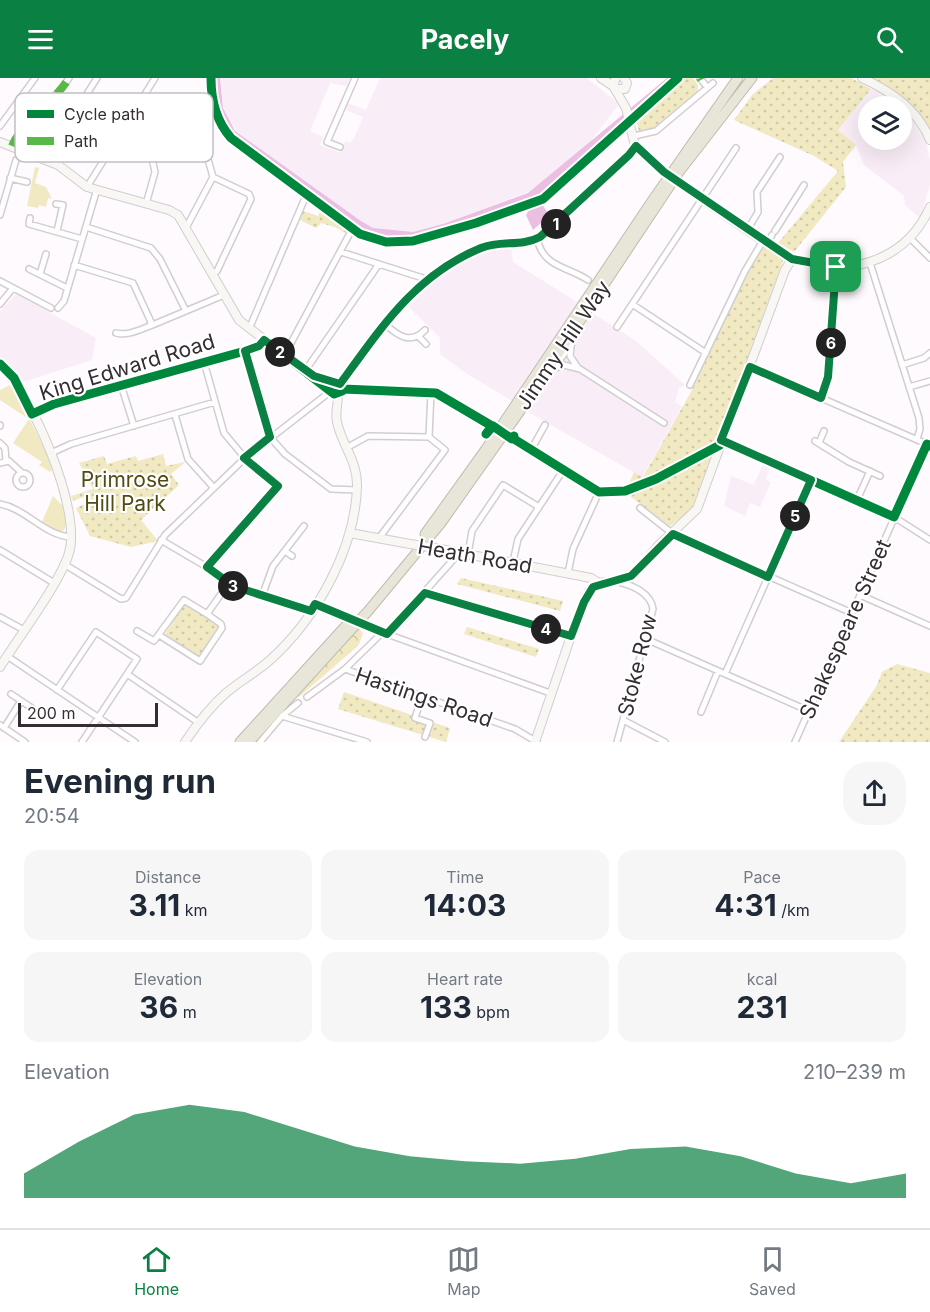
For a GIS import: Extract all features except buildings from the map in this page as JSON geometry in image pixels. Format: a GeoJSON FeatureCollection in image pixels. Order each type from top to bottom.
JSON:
{"type":"FeatureCollection","features":[{"type":"Feature","properties":{"kind":"highway","name":"Jimmy Hill Way"},"geometry":{"type":"LineString","coordinates":[[240,742],[321,651],[364,607],[431,526],[738,78]]}},
{"type":"Feature","properties":{"kind":"highway","name":"Jimmy Hill Way"},"geometry":{"type":"LineString","coordinates":[[249,742],[369,610],[441,524],[549,370],[679,172],[752,78]]}},
{"type":"Feature","properties":{"kind":"street"},"geometry":{"type":"LineString","coordinates":[[24,93],[35,78]]}},
{"type":"Feature","properties":{"kind":"street"},"geometry":{"type":"LineString","coordinates":[[60,93],[69,78]]}},
{"type":"Feature","properties":{"kind":"street"},"geometry":{"type":"LineString","coordinates":[[87,93],[96,78]]}},
{"type":"Feature","properties":{"kind":"street"},"geometry":{"type":"LineString","coordinates":[[146,93],[155,78]]}},
{"type":"Feature","properties":{"kind":"street"},"geometry":{"type":"LineString","coordinates":[[340,147],[327,142],[355,78]]}},
{"type":"Feature","properties":{"kind":"street"},"geometry":{"type":"LineString","coordinates":[[601,78],[615,84],[620,91],[634,78]]}},
{"type":"Feature","properties":{"kind":"street"},"geometry":{"type":"LineString","coordinates":[[862,78],[882,87],[902,102],[917,117],[930,140]]}},
{"type":"Feature","properties":{"kind":"street"},"geometry":{"type":"LineString","coordinates":[[700,79],[707,87]]}},
{"type":"Feature","properties":{"kind":"street"},"geometry":{"type":"LineString","coordinates":[[625,106],[626,83]]}},
{"type":"Feature","properties":{"kind":"street"},"geometry":{"type":"LineString","coordinates":[[633,132],[656,131],[712,83]]}},
{"type":"Feature","properties":{"kind":"street"},"geometry":{"type":"LineString","coordinates":[[615,84],[625,106],[636,146],[681,184],[748,229],[770,237],[792,259],[836,267],[870,263],[896,251],[910,238],[930,207]]}},
{"type":"Feature","properties":{"kind":"street"},"geometry":{"type":"LineString","coordinates":[[0,126],[15,105]]}},
{"type":"Feature","properties":{"kind":"street"},"geometry":{"type":"LineString","coordinates":[[12,146],[15,140]]}},
{"type":"Feature","properties":{"kind":"street"},"geometry":{"type":"LineString","coordinates":[[0,142],[15,147]]}},
{"type":"Feature","properties":{"kind":"street"},"geometry":{"type":"LineString","coordinates":[[64,564],[124,599],[161,540],[244,458],[336,388],[385,324],[426,279],[488,245],[525,243],[537,239],[636,146]]}},
{"type":"Feature","properties":{"kind":"street"},"geometry":{"type":"LineString","coordinates":[[617,327],[736,148]]}},
{"type":"Feature","properties":{"kind":"street"},"geometry":{"type":"LineString","coordinates":[[748,229],[758,212],[757,192],[780,157]]}},
{"type":"Feature","properties":{"kind":"street"},"geometry":{"type":"LineString","coordinates":[[769,159],[775,163]]}},
{"type":"Feature","properties":{"kind":"street"},"geometry":{"type":"LineString","coordinates":[[0,215],[2,200],[15,160]]}},
{"type":"Feature","properties":{"kind":"street"},"geometry":{"type":"LineString","coordinates":[[50,162],[58,165],[87,187],[174,212],[187,226],[233,313],[249,329],[305,371],[336,388],[431,392],[490,425],[486,431]]}},
{"type":"Feature","properties":{"kind":"street"},"geometry":{"type":"LineString","coordinates":[[87,187],[103,162]]}},
{"type":"Feature","properties":{"kind":"street"},"geometry":{"type":"LineString","coordinates":[[146,204],[155,172],[153,162]]}},
{"type":"Feature","properties":{"kind":"street"},"geometry":{"type":"LineString","coordinates":[[187,226],[213,177],[209,162]]}},
{"type":"Feature","properties":{"kind":"street"},"geometry":{"type":"LineString","coordinates":[[213,177],[249,194],[251,199],[217,271],[213,274]]}},
{"type":"Feature","properties":{"kind":"street"},"geometry":{"type":"LineString","coordinates":[[10,178],[27,182]]}},
{"type":"Feature","properties":{"kind":"street"},"geometry":{"type":"LineString","coordinates":[[690,385],[748,263],[770,237],[804,184]]}},
{"type":"Feature","properties":{"kind":"street"},"geometry":{"type":"LineString","coordinates":[[0,281],[52,308],[63,304],[97,189]]}},
{"type":"Feature","properties":{"kind":"street"},"geometry":{"type":"LineString","coordinates":[[249,329],[305,198]]}},
{"type":"Feature","properties":{"kind":"street"},"geometry":{"type":"LineString","coordinates":[[56,204],[63,206],[57,231]]}},
{"type":"Feature","properties":{"kind":"street"},"geometry":{"type":"LineString","coordinates":[[30,218],[29,224],[82,239]]}},
{"type":"Feature","properties":{"kind":"street"},"geometry":{"type":"LineString","coordinates":[[86,227],[151,249],[186,311]]}},
{"type":"Feature","properties":{"kind":"street"},"geometry":{"type":"LineString","coordinates":[[284,356],[349,235]]}},
{"type":"Feature","properties":{"kind":"street"},"geometry":{"type":"LineString","coordinates":[[910,238],[930,258]]}},
{"type":"Feature","properties":{"kind":"street"},"geometry":{"type":"LineString","coordinates":[[537,239],[549,261],[588,280]]}},
{"type":"Feature","properties":{"kind":"street"},"geometry":{"type":"LineString","coordinates":[[341,252],[426,279]]}},
{"type":"Feature","properties":{"kind":"street"},"geometry":{"type":"LineString","coordinates":[[40,274],[46,254]]}},
{"type":"Feature","properties":{"kind":"street"},"geometry":{"type":"LineString","coordinates":[[536,742],[550,693],[586,596],[599,583],[628,578],[698,509],[721,440],[785,270],[792,259]]}},
{"type":"Feature","properties":{"kind":"street"},"geometry":{"type":"LineString","coordinates":[[870,263],[920,424],[917,440]]}},
{"type":"Feature","properties":{"kind":"street"},"geometry":{"type":"LineString","coordinates":[[305,371],[379,264]]}},
{"type":"Feature","properties":{"kind":"street"},"geometry":{"type":"LineString","coordinates":[[74,265],[133,283],[151,322],[150,326]]}},
{"type":"Feature","properties":{"kind":"street"},"geometry":{"type":"LineString","coordinates":[[821,398],[828,377],[836,267]]}},
{"type":"Feature","properties":{"kind":"street"},"geometry":{"type":"LineString","coordinates":[[29,269],[67,288]]}},
{"type":"Feature","properties":{"kind":"street"},"geometry":{"type":"LineString","coordinates":[[0,304],[13,288]]}},
{"type":"Feature","properties":{"kind":"street"},"geometry":{"type":"LineString","coordinates":[[116,333],[122,335],[150,326],[224,295]]}},
{"type":"Feature","properties":{"kind":"street"},"geometry":{"type":"LineString","coordinates":[[632,304],[705,354]]}},
{"type":"Feature","properties":{"kind":"street"},"geometry":{"type":"LineString","coordinates":[[549,370],[569,347],[578,323]]}},
{"type":"Feature","properties":{"kind":"street"},"geometry":{"type":"LineString","coordinates":[[385,324],[402,337],[419,337],[426,344]]}},
{"type":"Feature","properties":{"kind":"street"},"geometry":{"type":"LineString","coordinates":[[419,337],[425,330]]}},
{"type":"Feature","properties":{"kind":"street","name":"King Edward Road"},"geometry":{"type":"LineString","coordinates":[[32,414],[54,404],[245,351],[259,346],[264,340]]}},
{"type":"Feature","properties":{"kind":"street"},"geometry":{"type":"LineString","coordinates":[[569,347],[570,356],[579,369]]}},
{"type":"Feature","properties":{"kind":"street"},"geometry":{"type":"LineString","coordinates":[[245,351],[270,437],[285,454],[331,489],[357,490]]}},
{"type":"Feature","properties":{"kind":"street"},"geometry":{"type":"LineString","coordinates":[[902,365],[924,358],[930,353]]}},
{"type":"Feature","properties":{"kind":"street"},"geometry":{"type":"LineString","coordinates":[[204,362],[224,433],[244,458],[278,486],[207,567]]}},
{"type":"Feature","properties":{"kind":"street"},"geometry":{"type":"LineString","coordinates":[[0,364],[17,384],[51,453],[69,515],[71,537],[64,564],[0,665]]}},
{"type":"Feature","properties":{"kind":"street"},"geometry":{"type":"LineString","coordinates":[[549,370],[564,365],[579,369],[664,423]]}},
{"type":"Feature","properties":{"kind":"street"},"geometry":{"type":"LineString","coordinates":[[750,367],[928,445]]}},
{"type":"Feature","properties":{"kind":"street"},"geometry":{"type":"LineString","coordinates":[[909,387],[930,381]]}},
{"type":"Feature","properties":{"kind":"street"},"geometry":{"type":"LineString","coordinates":[[121,385],[134,426]]}},
{"type":"Feature","properties":{"kind":"street"},"geometry":{"type":"LineString","coordinates":[[185,742],[224,695],[281,650],[313,608],[339,561],[350,533],[357,490],[355,466],[337,422],[336,388]]}},
{"type":"Feature","properties":{"kind":"street"},"geometry":{"type":"LineString","coordinates":[[429,437],[431,392]]}},
{"type":"Feature","properties":{"kind":"street"},"geometry":{"type":"LineString","coordinates":[[51,453],[71,444],[215,402]]}},
{"type":"Feature","properties":{"kind":"street"},"geometry":{"type":"LineString","coordinates":[[175,415],[188,459],[214,488]]}},
{"type":"Feature","properties":{"kind":"street"},"geometry":{"type":"LineString","coordinates":[[531,450],[544,425]]}},
{"type":"Feature","properties":{"kind":"street"},"geometry":{"type":"LineString","coordinates":[[824,431],[817,442],[849,462],[880,476]]}},
{"type":"Feature","properties":{"kind":"street"},"geometry":{"type":"LineString","coordinates":[[348,447],[368,436],[429,437],[445,450],[379,538]]}},
{"type":"Feature","properties":{"kind":"street"},"geometry":{"type":"LineString","coordinates":[[721,440],[894,516],[930,540]]}},
{"type":"Feature","properties":{"kind":"street"},"geometry":{"type":"LineString","coordinates":[[516,441],[599,492],[573,549],[568,573]]}},
{"type":"Feature","properties":{"kind":"street"},"geometry":{"type":"LineString","coordinates":[[0,443],[4,447],[3,462],[15,465],[21,472]]}},
{"type":"Feature","properties":{"kind":"street","name":"Shakespeare Street"},"geometry":{"type":"LineString","coordinates":[[795,742],[894,516],[928,445]]}},
{"type":"Feature","properties":{"kind":"street"},"geometry":{"type":"LineString","coordinates":[[513,562],[518,540],[564,469]]}},
{"type":"Feature","properties":{"kind":"street"},"geometry":{"type":"LineString","coordinates":[[857,500],[870,471]]}},
{"type":"Feature","properties":{"kind":"street"},"geometry":{"type":"LineString","coordinates":[[725,674],[811,480]]}},
{"type":"Feature","properties":{"kind":"street"},"geometry":{"type":"LineString","coordinates":[[307,697],[345,669],[385,633],[464,553],[472,531],[501,487],[506,485],[539,507]]}},
{"type":"Feature","properties":{"kind":"street"},"geometry":{"type":"LineString","coordinates":[[0,504],[20,512],[49,531],[71,537]]}},
{"type":"Feature","properties":{"kind":"street"},"geometry":{"type":"LineString","coordinates":[[640,508],[673,534],[852,613]]}},
{"type":"Feature","properties":{"kind":"street"},"geometry":{"type":"LineString","coordinates":[[262,596],[270,572],[304,526]]}},
{"type":"Feature","properties":{"kind":"street","name":"Heath Road"},"geometry":{"type":"LineString","coordinates":[[350,533],[568,573],[591,578],[599,583]]}},
{"type":"Feature","properties":{"kind":"street"},"geometry":{"type":"LineString","coordinates":[[161,540],[207,567],[228,584],[262,596],[343,617],[550,693]]}},
{"type":"Feature","properties":{"kind":"street"},"geometry":{"type":"LineString","coordinates":[[0,550],[54,582]]}},
{"type":"Feature","properties":{"kind":"street"},"geometry":{"type":"LineString","coordinates":[[285,551],[292,556]]}},
{"type":"Feature","properties":{"kind":"street"},"geometry":{"type":"LineString","coordinates":[[640,567],[635,581],[640,591]]}},
{"type":"Feature","properties":{"kind":"street"},"geometry":{"type":"LineString","coordinates":[[613,582],[640,591]]}},
{"type":"Feature","properties":{"kind":"street"},"geometry":{"type":"LineString","coordinates":[[207,614],[228,584]]}},
{"type":"Feature","properties":{"kind":"street","name":"Stoke Row"},"geometry":{"type":"LineString","coordinates":[[617,742],[646,639],[652,607],[649,599],[640,591]]}},
{"type":"Feature","properties":{"kind":"street"},"geometry":{"type":"LineString","coordinates":[[425,593],[571,636]]}},
{"type":"Feature","properties":{"kind":"street"},"geometry":{"type":"LineString","coordinates":[[860,595],[930,626]]}},
{"type":"Feature","properties":{"kind":"street"},"geometry":{"type":"LineString","coordinates":[[137,631],[152,640],[159,635],[184,600],[221,624],[222,628],[200,661],[159,635]]}},
{"type":"Feature","properties":{"kind":"street"},"geometry":{"type":"LineString","coordinates":[[0,617],[24,630]]}},
{"type":"Feature","properties":{"kind":"street"},"geometry":{"type":"LineString","coordinates":[[337,623],[343,617]]}},
{"type":"Feature","properties":{"kind":"street"},"geometry":{"type":"LineString","coordinates":[[57,690],[96,632],[137,659],[82,742]]}},
{"type":"Feature","properties":{"kind":"street"},"geometry":{"type":"LineString","coordinates":[[646,639],[809,711]]}},
{"type":"Feature","properties":{"kind":"street"},"geometry":{"type":"LineString","coordinates":[[7,656],[135,742]]}},
{"type":"Feature","properties":{"kind":"street","name":"Hastings Road"},"geometry":{"type":"LineString","coordinates":[[345,669],[515,729],[536,742]]}},
{"type":"Feature","properties":{"kind":"street"},"geometry":{"type":"LineString","coordinates":[[701,712],[700,702],[718,671]]}},
{"type":"Feature","properties":{"kind":"street"},"geometry":{"type":"LineString","coordinates":[[127,674],[199,723]]}},
{"type":"Feature","properties":{"kind":"street"},"geometry":{"type":"LineString","coordinates":[[11,694],[32,708]]}},
{"type":"Feature","properties":{"kind":"street"},"geometry":{"type":"LineString","coordinates":[[422,696],[415,718],[430,723],[425,737]]}},
{"type":"Feature","properties":{"kind":"street"},"geometry":{"type":"LineString","coordinates":[[21,701],[2,726],[25,742]]}},
{"type":"Feature","properties":{"kind":"street"},"geometry":{"type":"LineString","coordinates":[[260,742],[282,716],[298,704]]}},
{"type":"Feature","properties":{"kind":"street"},"geometry":{"type":"LineString","coordinates":[[282,716],[367,742]]}},
{"type":"Feature","properties":{"kind":"street"},"geometry":{"type":"LineString","coordinates":[[623,720],[665,742]]}},
{"type":"Feature","properties":{"kind":"shaded area"},"geometry":{"type":"Polygon","coordinates":[[[212,78],[220,78],[223,108],[235,131],[373,228],[413,232],[443,224],[528,193],[667,78],[676,78],[539,198],[549,216],[533,230],[526,215],[535,200],[449,232],[403,241],[381,240],[362,234],[231,137],[216,109],[212,78]]]}},
{"type":"Feature","properties":{"kind":"shaded area"},"geometry":{"type":"Polygon","coordinates":[[[220,78],[350,78],[346,86],[330,83],[310,131],[323,137],[320,145],[341,153],[345,141],[350,143],[354,138],[363,117],[346,110],[348,103],[366,110],[380,78],[587,78],[619,104],[587,146],[536,189],[443,224],[413,232],[395,232],[373,228],[361,221],[240,135],[225,115],[220,78]]]}},
{"type":"Feature","properties":{"kind":"shaded area"},"geometry":{"type":"Polygon","coordinates":[[[871,89],[887,96],[865,96],[871,89]]]}},
{"type":"Feature","properties":{"kind":"shaded area"},"geometry":{"type":"Polygon","coordinates":[[[858,105],[858,150],[856,145],[838,130],[858,105]]]}},
{"type":"Feature","properties":{"kind":"shaded area"},"geometry":{"type":"Polygon","coordinates":[[[912,120],[926,143],[930,160],[930,185],[920,218],[905,205],[904,196],[864,165],[858,150],[912,150],[912,120]]]}},
{"type":"Feature","properties":{"kind":"shaded area"},"geometry":{"type":"Polygon","coordinates":[[[511,248],[513,262],[577,302],[512,401],[464,372],[440,354],[440,338],[407,305],[420,290],[477,254],[511,248]]]}},
{"type":"Feature","properties":{"kind":"shaded area"},"geometry":{"type":"Polygon","coordinates":[[[16,294],[96,338],[92,360],[23,382],[0,356],[0,311],[16,294]]]}},
{"type":"Feature","properties":{"kind":"shaded area"},"geometry":{"type":"Polygon","coordinates":[[[592,313],[636,341],[685,385],[679,388],[675,402],[682,406],[642,477],[526,411],[547,377],[567,355],[592,313]]]}},
{"type":"Feature","properties":{"kind":"shaded area"},"geometry":{"type":"Polygon","coordinates":[[[764,462],[771,465],[766,480],[771,482],[760,507],[750,503],[745,516],[724,506],[731,476],[754,485],[764,462]]]}},
{"type":"Feature","properties":{"kind":"green space"},"geometry":{"type":"Polygon","coordinates":[[[680,78],[693,78],[698,85],[698,91],[651,130],[639,131],[635,118],[680,78]]]}},
{"type":"Feature","properties":{"kind":"green space"},"geometry":{"type":"Polygon","coordinates":[[[773,78],[851,78],[871,89],[865,96],[858,96],[858,105],[838,130],[856,145],[843,162],[846,187],[794,252],[778,243],[838,171],[814,156],[734,120],[752,95],[773,78]]]}},
{"type":"Feature","properties":{"kind":"green space"},"geometry":{"type":"Polygon","coordinates":[[[871,78],[930,78],[930,134],[912,109],[912,96],[897,96],[871,78]]]}},
{"type":"Feature","properties":{"kind":"green space"},"geometry":{"type":"Polygon","coordinates":[[[35,167],[39,168],[35,183],[46,187],[52,199],[48,198],[46,207],[27,206],[35,167]]]}},
{"type":"Feature","properties":{"kind":"green space"},"geometry":{"type":"Polygon","coordinates":[[[309,197],[354,232],[352,237],[335,227],[321,223],[316,228],[300,220],[303,211],[318,216],[320,212],[307,203],[309,197]]]}},
{"type":"Feature","properties":{"kind":"green space"},"geometry":{"type":"Polygon","coordinates":[[[762,247],[774,251],[783,261],[692,510],[670,526],[631,497],[628,486],[634,472],[643,477],[692,390],[750,266],[762,247]]]}},
{"type":"Feature","properties":{"kind":"green space"},"geometry":{"type":"Polygon","coordinates":[[[12,384],[46,452],[52,470],[50,472],[39,465],[42,462],[13,443],[29,419],[0,400],[0,390],[12,384]]]}},
{"type":"Feature","properties":{"kind":"green space","name":"Primrose Hill Park"},"geometry":{"type":"Polygon","coordinates":[[[163,454],[166,466],[185,462],[171,474],[179,485],[141,520],[158,541],[131,547],[90,536],[76,508],[86,503],[83,497],[73,501],[71,496],[93,489],[79,463],[104,456],[107,464],[136,456],[138,461],[163,454]]]}},
{"type":"Feature","properties":{"kind":"green space"},"geometry":{"type":"Polygon","coordinates":[[[53,496],[62,505],[67,523],[64,530],[59,532],[42,522],[53,496]]]}},
{"type":"Feature","properties":{"kind":"green space"},"geometry":{"type":"Polygon","coordinates":[[[461,578],[563,601],[560,611],[457,584],[461,578]]]}},
{"type":"Feature","properties":{"kind":"green space"},"geometry":{"type":"Polygon","coordinates":[[[188,604],[219,627],[199,656],[165,634],[183,606],[188,604]]]}},
{"type":"Feature","properties":{"kind":"green space"},"geometry":{"type":"Polygon","coordinates":[[[467,627],[539,649],[536,657],[464,634],[467,627]]]}},
{"type":"Feature","properties":{"kind":"green space"},"geometry":{"type":"Polygon","coordinates":[[[359,628],[363,634],[358,646],[299,697],[296,695],[359,628]]]}},
{"type":"Feature","properties":{"kind":"green space"},"geometry":{"type":"Polygon","coordinates":[[[897,664],[930,673],[930,742],[839,742],[877,685],[882,672],[897,664]]]}},
{"type":"Feature","properties":{"kind":"green space"},"geometry":{"type":"Polygon","coordinates":[[[344,692],[450,728],[446,742],[338,709],[344,692]]]}},
{"type":"Feature","properties":{"kind":"marked path"},"geometry":{"type":"LineString","coordinates":[[57,93],[69,78]]}},
{"type":"Feature","properties":{"kind":"marked path"},"geometry":{"type":"LineString","coordinates":[[12,146],[15,141]]}},
{"type":"Feature","properties":{"kind":"marked path"},"geometry":{"type":"LineString","coordinates":[[344,618],[365,626]]}},
{"type":"Feature","properties":{"kind":"cycle path"},"geometry":{"type":"LineString","coordinates":[[211,78],[212,93]]}},
{"type":"Feature","properties":{"kind":"cycle path"},"geometry":{"type":"LineString","coordinates":[[213,99],[215,110],[231,138],[360,234],[386,242],[413,241],[476,223],[543,199],[678,78]]}},
{"type":"Feature","properties":{"kind":"cycle path"},"geometry":{"type":"LineString","coordinates":[[0,364],[14,378],[32,414],[54,404],[245,351],[259,346],[264,340],[334,394],[342,391],[340,384],[314,376]]}},
{"type":"Feature","properties":{"kind":"cycle path"},"geometry":{"type":"LineString","coordinates":[[343,389],[436,393],[492,426],[486,434],[493,426],[512,439],[514,436],[514,439],[599,492],[625,491],[656,479],[720,445],[721,440],[894,517],[927,444],[930,446]]}},
{"type":"Feature","properties":{"kind":"route"},"geometry":{"type":"LineString","coordinates":[[636,146],[664,172],[792,259],[836,267],[828,377],[821,398],[750,367],[721,440],[811,480],[768,577],[673,534],[651,553],[631,576],[618,581],[599,583],[589,591],[571,636],[425,593],[387,634],[338,616],[315,604],[311,611],[233,586],[207,567],[278,486],[244,458],[270,437],[245,351],[259,346],[264,340],[305,371],[322,380],[340,384],[385,324],[426,279],[488,245],[525,243],[544,235],[632,153],[636,146]]}}]}
